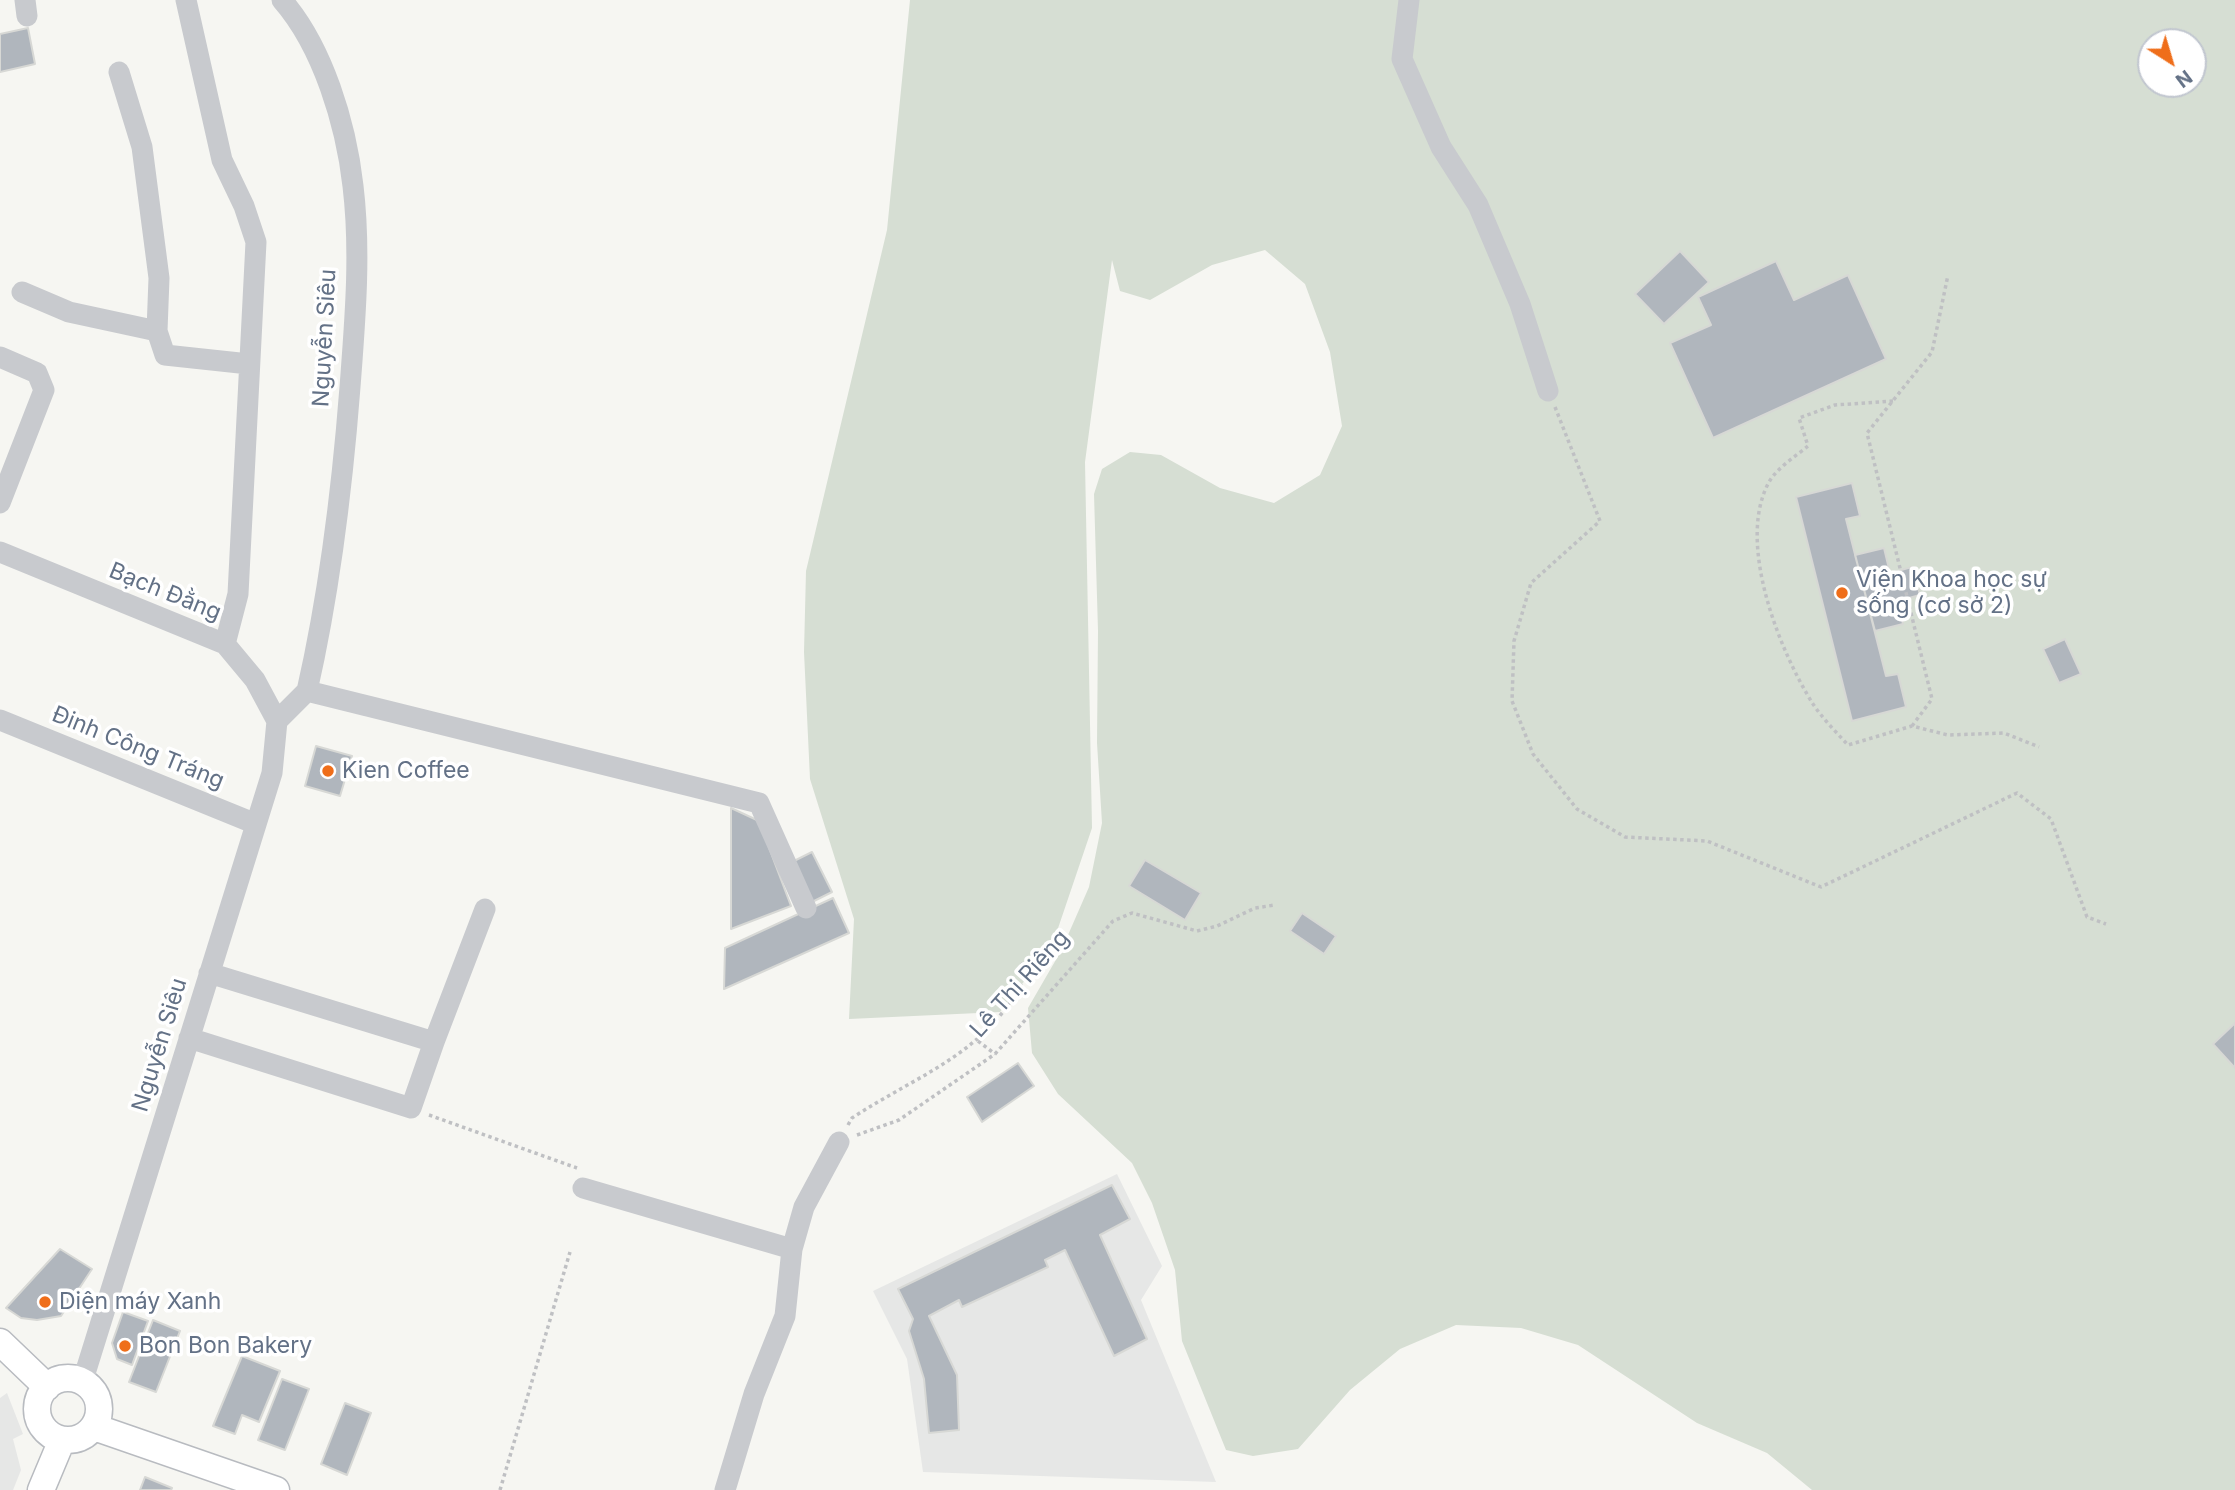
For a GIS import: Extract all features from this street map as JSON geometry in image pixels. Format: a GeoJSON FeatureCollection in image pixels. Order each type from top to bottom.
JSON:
{"type":"FeatureCollection","features":[{"type":"Feature","properties":{"kind":"main road"},"geometry":{"type":"LineString","coordinates":[[0,1342],[47,1387]]}},
{"type":"Feature","properties":{"kind":"main road"},"geometry":{"type":"LineString","coordinates":[[41,1490],[60,1446],[83,1437],[94,1427],[99,1404],[95,1393],[82,1382],[65,1379],[47,1387],[39,1402],[37,1412],[49,1434],[60,1446]]}},
{"type":"Feature","properties":{"kind":"main road"},"geometry":{"type":"LineString","coordinates":[[94,1427],[276,1490]]}},
{"type":"Feature","properties":{"kind":"street"},"geometry":{"type":"LineString","coordinates":[[186,0],[222,160],[244,206],[256,242],[238,594],[225,645]]}},
{"type":"Feature","properties":{"kind":"street","name":"Nguyễn Siêu"},"geometry":{"type":"LineString","coordinates":[[282,0],[294,14],[328,74],[353,185],[356,300],[343,477],[326,608],[307,691]]}},
{"type":"Feature","properties":{"kind":"street"},"geometry":{"type":"LineString","coordinates":[[1409,0],[1402,59],[1441,147],[1478,205],[1520,304],[1548,391]]}},
{"type":"Feature","properties":{"kind":"street"},"geometry":{"type":"LineString","coordinates":[[119,72],[142,147],[159,278],[158,331],[165,355],[249,364]]}},
{"type":"Feature","properties":{"kind":"street"},"geometry":{"type":"LineString","coordinates":[[22,292],[69,312],[158,331]]}},
{"type":"Feature","properties":{"kind":"street"},"geometry":{"type":"LineString","coordinates":[[0,357],[37,373],[44,390],[0,503]]}},
{"type":"Feature","properties":{"kind":"street","name":"Bạch Đằng"},"geometry":{"type":"LineString","coordinates":[[0,552],[225,645],[255,680],[277,721]]}},
{"type":"Feature","properties":{"kind":"street"},"geometry":{"type":"LineString","coordinates":[[277,721],[307,691],[759,803],[806,908]]}},
{"type":"Feature","properties":{"kind":"street","name":"Đinh Công Tráng"},"geometry":{"type":"LineString","coordinates":[[0,720],[256,824]]}},
{"type":"Feature","properties":{"kind":"street","name":"Nguyễn Siêu"},"geometry":{"type":"LineString","coordinates":[[82,1382],[272,773],[277,721]]}},
{"type":"Feature","properties":{"kind":"street"},"geometry":{"type":"LineString","coordinates":[[190,1038],[411,1108],[485,909]]}},
{"type":"Feature","properties":{"kind":"street"},"geometry":{"type":"LineString","coordinates":[[209,974],[434,1042]]}},
{"type":"Feature","properties":{"kind":"street"},"geometry":{"type":"LineString","coordinates":[[725,1490],[754,1394],[785,1316],[792,1250],[804,1208],[839,1142]]}},
{"type":"Feature","properties":{"kind":"street"},"geometry":{"type":"LineString","coordinates":[[583,1188],[792,1250]]}},
{"type":"Feature","properties":{"kind":"street"},"geometry":{"type":"LineString","coordinates":[[56,1490],[60,1446]]}},
{"type":"Feature","properties":{"kind":"path"},"geometry":{"type":"LineString","coordinates":[[1913,726],[1931,699],[1867,433],[1933,352],[1948,275]]}},
{"type":"Feature","properties":{"kind":"path"},"geometry":{"type":"LineString","coordinates":[[1548,391],[1600,521],[1531,583],[1514,641],[1512,701],[1533,754],[1577,808],[1625,837],[1707,841],[1821,887],[2017,793],[2050,819],[2087,917],[2106,924]]}},
{"type":"Feature","properties":{"kind":"path"},"geometry":{"type":"LineString","coordinates":[[1893,401],[1835,405],[1799,418],[1808,446],[1770,480],[1756,514],[1758,561],[1787,655],[1814,705],[1848,745],[1913,726],[1948,735],[2004,733],[2039,747]]}},
{"type":"Feature","properties":{"kind":"path","name":"Lê Thị Riêng"},"geometry":{"type":"LineString","coordinates":[[839,1142],[900,1120],[995,1054],[1112,921],[1132,913],[1197,931],[1217,926],[1255,908],[1275,905]]}},
{"type":"Feature","properties":{"kind":"path"},"geometry":{"type":"LineString","coordinates":[[839,1142],[852,1118],[894,1091],[933,1072],[978,1041],[1015,998],[1028,970],[1021,963]]}},
{"type":"Feature","properties":{"kind":"path"},"geometry":{"type":"LineString","coordinates":[[978,1041],[995,1054]]}},
{"type":"Feature","properties":{"kind":"path"},"geometry":{"type":"LineString","coordinates":[[411,1108],[589,1172],[583,1188]]}},
{"type":"Feature","properties":{"kind":"path"},"geometry":{"type":"LineString","coordinates":[[500,1490],[570,1252]]}},
{"type":"Feature","properties":{"kind":"shaded area"},"geometry":{"type":"Polygon","coordinates":[[[910,0],[2235,0],[2235,1490],[1812,1490],[1767,1453],[1697,1423],[1578,1345],[1521,1328],[1456,1325],[1400,1349],[1350,1390],[1298,1449],[1253,1456],[1226,1450],[1182,1341],[1175,1270],[1152,1203],[1132,1163],[1058,1094],[1032,1053],[1028,1008],[1061,951],[1089,887],[1102,823],[1097,743],[1098,631],[1094,494],[1102,469],[1130,452],[1161,455],[1220,488],[1274,503],[1320,475],[1342,426],[1330,352],[1305,284],[1265,250],[1212,265],[1150,300],[1120,291],[1112,260],[1085,462],[1092,828],[1052,946],[1000,1012],[849,1019],[854,919],[810,779],[804,652],[806,571],[887,230],[910,0]]]}},
{"type":"Feature","properties":{"kind":"shaded area"},"geometry":{"type":"Polygon","coordinates":[[[1117,1174],[1162,1266],[1141,1300],[1216,1482],[923,1472],[907,1359],[873,1291],[1117,1174]]]}},
{"type":"Feature","properties":{"kind":"shaded area"},"geometry":{"type":"Polygon","coordinates":[[[7,1393],[23,1434],[13,1439],[21,1470],[13,1490],[0,1490],[0,1398],[7,1393]]]}},
{"type":"Feature","properties":{"kind":"building"},"geometry":{"type":"Polygon","coordinates":[[[28,28],[35,64],[0,72],[0,34],[28,28]]]}},
{"type":"Feature","properties":{"kind":"building"},"geometry":{"type":"Polygon","coordinates":[[[1680,251],[1709,282],[1664,324],[1635,294],[1680,251]]]}},
{"type":"Feature","properties":{"kind":"building"},"geometry":{"type":"Polygon","coordinates":[[[1776,261],[1794,300],[1848,275],[1886,359],[1713,438],[1670,343],[1711,325],[1698,297],[1776,261]]]}},
{"type":"Feature","properties":{"kind":"building","name":"Viện Khoa học sự sống (cơ sở 2)"},"geometry":{"type":"Polygon","coordinates":[[[1852,483],[1860,516],[1846,519],[1886,676],[1898,674],[1906,707],[1852,721],[1796,497],[1852,483]]]}},
{"type":"Feature","properties":{"kind":"building"},"geometry":{"type":"Polygon","coordinates":[[[1884,548],[1890,573],[1912,567],[1920,595],[1898,601],[1903,624],[1875,631],[1855,555],[1884,548]]]}},
{"type":"Feature","properties":{"kind":"building"},"geometry":{"type":"Polygon","coordinates":[[[2065,639],[2081,674],[2059,683],[2043,649],[2065,639]]]}},
{"type":"Feature","properties":{"kind":"building","name":"Kien Coffee"},"geometry":{"type":"Polygon","coordinates":[[[316,746],[352,756],[340,796],[305,786],[316,746]]]}},
{"type":"Feature","properties":{"kind":"building"},"geometry":{"type":"Polygon","coordinates":[[[731,808],[759,821],[791,906],[731,929],[731,808]]]}},
{"type":"Feature","properties":{"kind":"building"},"geometry":{"type":"Polygon","coordinates":[[[812,852],[832,892],[812,902],[792,862],[812,852]]]}},
{"type":"Feature","properties":{"kind":"building"},"geometry":{"type":"Polygon","coordinates":[[[1145,860],[1201,893],[1185,920],[1129,886],[1145,860]]]}},
{"type":"Feature","properties":{"kind":"building"},"geometry":{"type":"Polygon","coordinates":[[[833,898],[849,933],[724,989],[725,948],[833,898]]]}},
{"type":"Feature","properties":{"kind":"building"},"geometry":{"type":"Polygon","coordinates":[[[1302,913],[1336,936],[1324,954],[1290,931],[1302,913]]]}},
{"type":"Feature","properties":{"kind":"building"},"geometry":{"type":"Polygon","coordinates":[[[2235,1023],[2235,1068],[2213,1044],[2235,1023]]]}},
{"type":"Feature","properties":{"kind":"building"},"geometry":{"type":"Polygon","coordinates":[[[1018,1063],[1034,1086],[982,1122],[967,1097],[1018,1063]]]}},
{"type":"Feature","properties":{"kind":"building"},"geometry":{"type":"Polygon","coordinates":[[[1112,1185],[1130,1219],[1100,1235],[1147,1339],[1114,1356],[1065,1250],[1045,1260],[1048,1267],[962,1307],[959,1300],[929,1316],[957,1375],[959,1430],[929,1433],[924,1379],[909,1331],[913,1319],[898,1289],[1112,1185]]]}},
{"type":"Feature","properties":{"kind":"building"},"geometry":{"type":"Polygon","coordinates":[[[60,1249],[92,1269],[61,1316],[37,1320],[21,1318],[6,1308],[60,1249]]]}},
{"type":"Feature","properties":{"kind":"building"},"geometry":{"type":"Polygon","coordinates":[[[123,1312],[148,1321],[132,1365],[117,1359],[112,1343],[123,1312]]]}},
{"type":"Feature","properties":{"kind":"building"},"geometry":{"type":"Polygon","coordinates":[[[153,1320],[180,1331],[156,1392],[129,1382],[153,1320]]]}},
{"type":"Feature","properties":{"kind":"building"},"geometry":{"type":"Polygon","coordinates":[[[242,1356],[280,1371],[259,1422],[242,1415],[235,1434],[213,1426],[242,1356]]]}},
{"type":"Feature","properties":{"kind":"building"},"geometry":{"type":"Polygon","coordinates":[[[282,1379],[309,1389],[285,1450],[258,1440],[282,1379]]]}},
{"type":"Feature","properties":{"kind":"building"},"geometry":{"type":"Polygon","coordinates":[[[345,1403],[371,1413],[347,1475],[321,1464],[345,1403]]]}},
{"type":"Feature","properties":{"kind":"building"},"geometry":{"type":"Polygon","coordinates":[[[145,1477],[172,1488],[140,1490],[145,1477]]]}},
{"type":"Feature","properties":{"kind":"place","name":"Viện Khoa học sự sống (cơ sở 2)"},"geometry":{"type":"Point","coordinates":[1842,593]}},
{"type":"Feature","properties":{"kind":"place","name":"Kien Coffee"},"geometry":{"type":"Point","coordinates":[328,771]}},
{"type":"Feature","properties":{"kind":"place","name":"Diện máy Xanh"},"geometry":{"type":"Point","coordinates":[45,1302]}},
{"type":"Feature","properties":{"kind":"place","name":"Bon Bon Bakery"},"geometry":{"type":"Point","coordinates":[125,1346]}}]}
